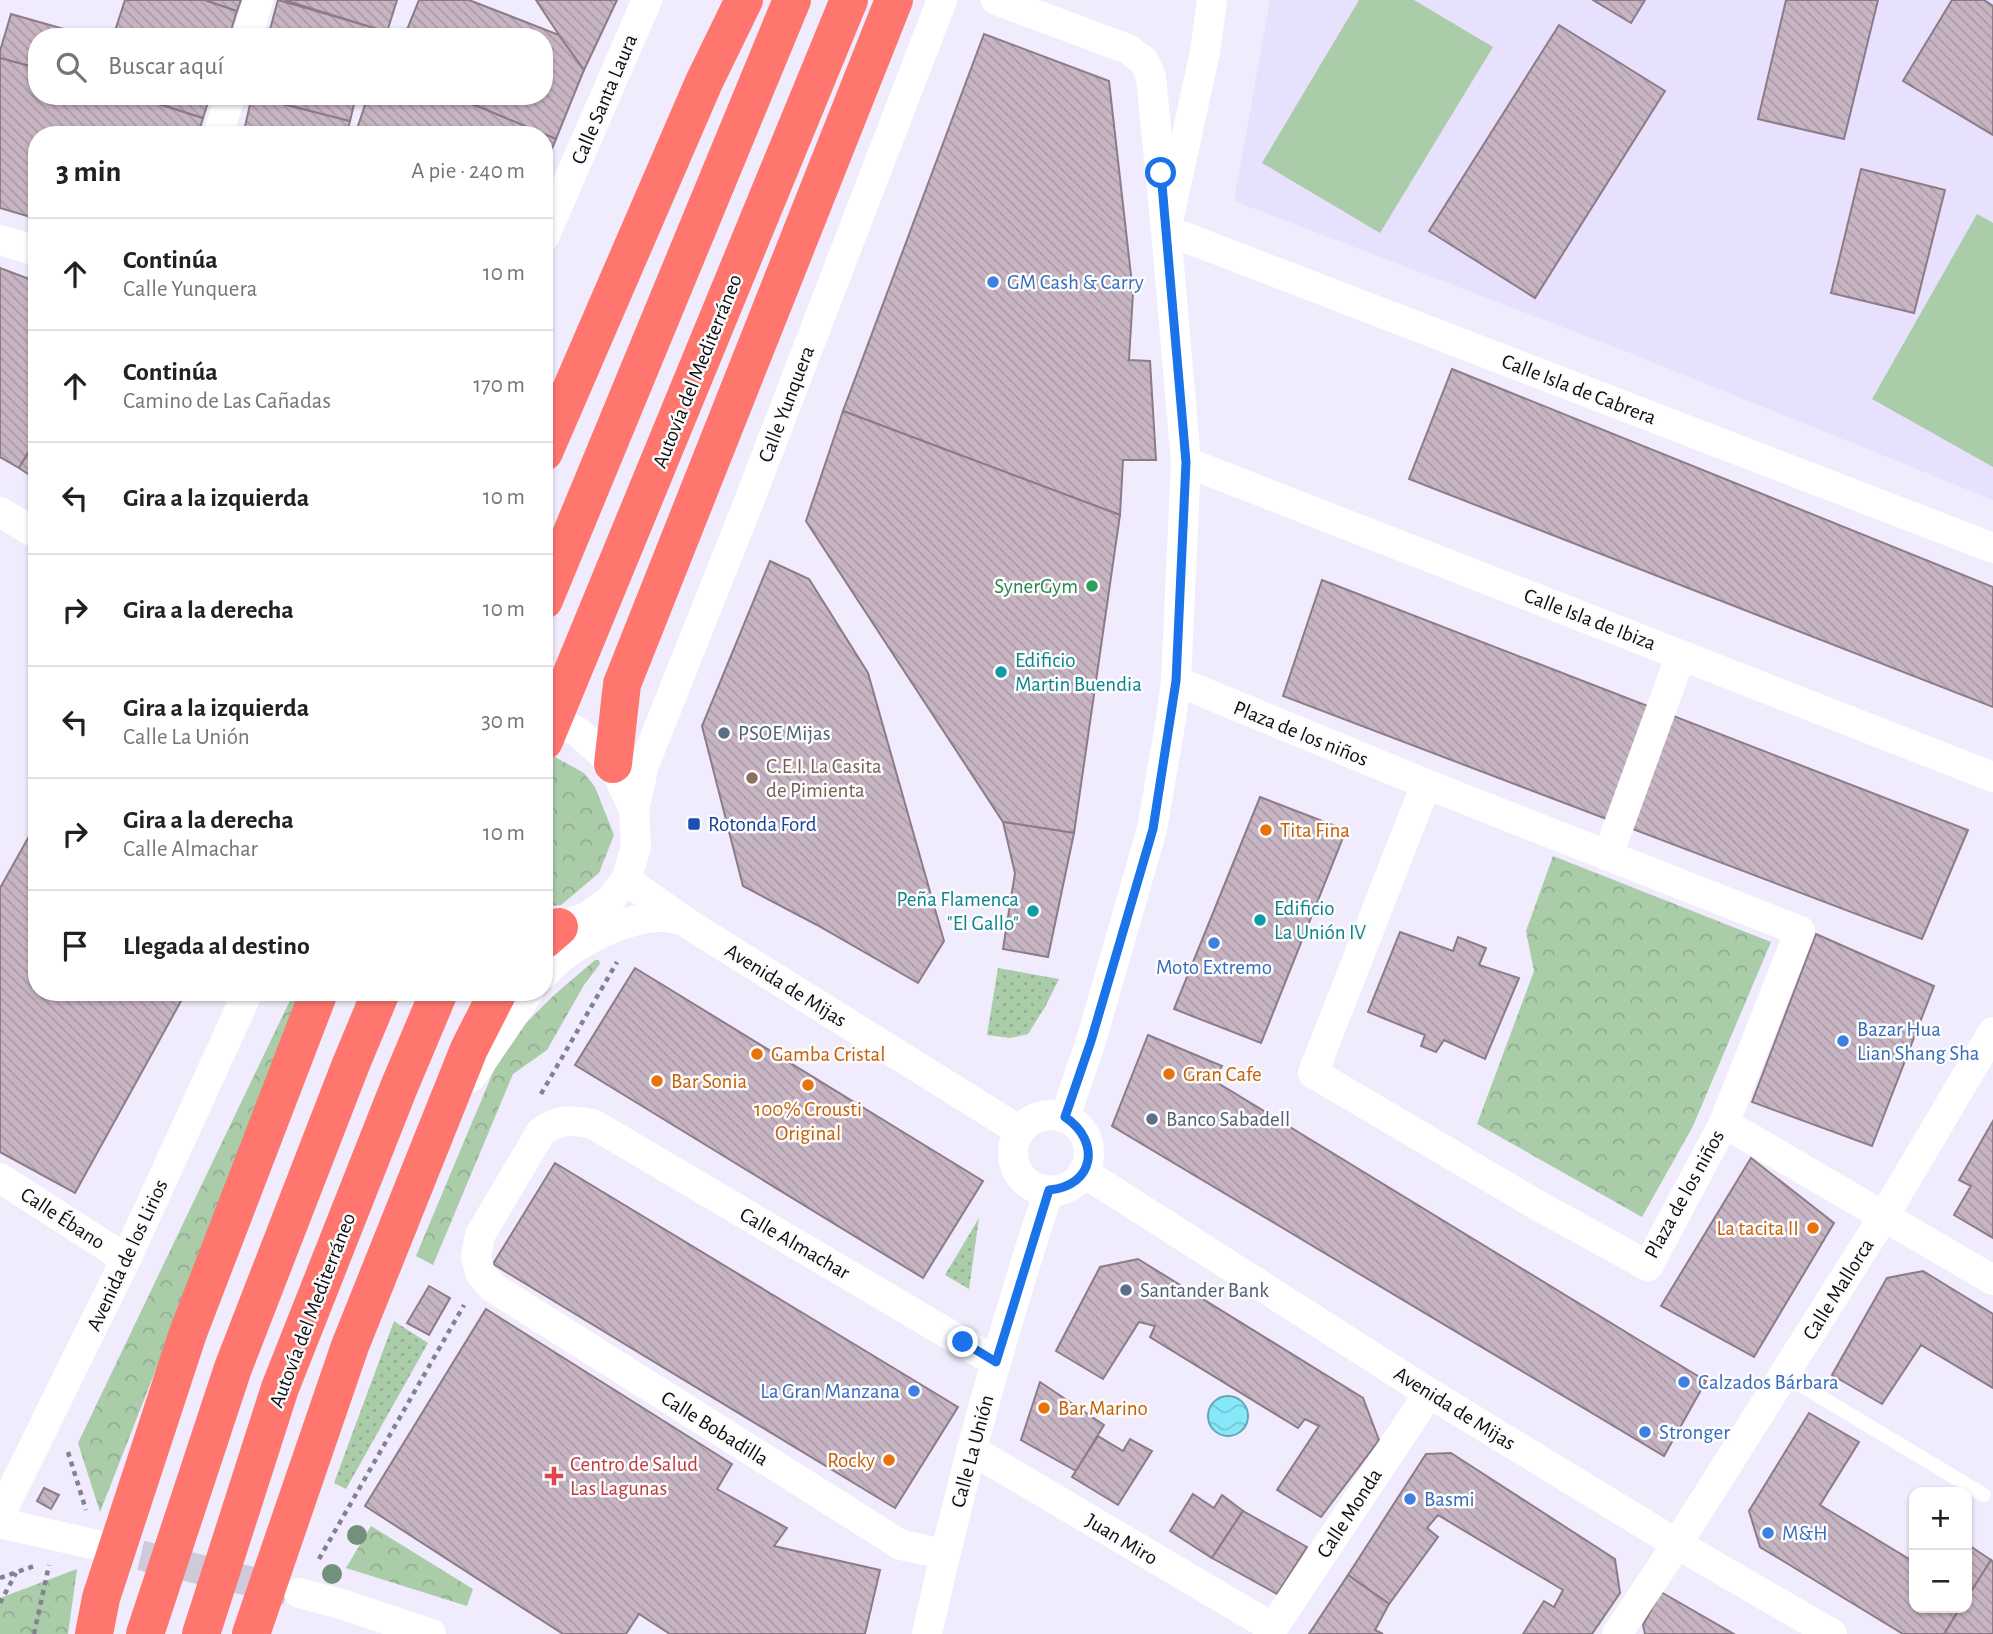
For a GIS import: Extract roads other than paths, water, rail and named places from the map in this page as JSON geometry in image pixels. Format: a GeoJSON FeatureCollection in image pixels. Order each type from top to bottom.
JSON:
{"type":"FeatureCollection","features":[{"type":"Feature","properties":{"kind":"highway"},"geometry":{"type":"LineString","coordinates":[[553,431],[698,95],[744,0]]}},
{"type":"Feature","properties":{"kind":"highway"},"geometry":{"type":"LineString","coordinates":[[553,579],[792,0]]}},
{"type":"Feature","properties":{"kind":"highway","name":"Autovía del Mediterráneo"},"geometry":{"type":"LineString","coordinates":[[553,719],[849,0]]}},
{"type":"Feature","properties":{"kind":"highway"},"geometry":{"type":"LineString","coordinates":[[613,764],[622,684],[894,0]]}},
{"type":"Feature","properties":{"kind":"highway"},"geometry":{"type":"LineString","coordinates":[[94,1634],[101,1598],[188,1333],[316,1001]]}},
{"type":"Feature","properties":{"kind":"highway"},"geometry":{"type":"LineString","coordinates":[[145,1634],[233,1368],[377,1001]]}},
{"type":"Feature","properties":{"kind":"highway","name":"Autovía del Mediterráneo"},"geometry":{"type":"LineString","coordinates":[[201,1634],[280,1388],[435,1001]]}},
{"type":"Feature","properties":{"kind":"highway"},"geometry":{"type":"LineString","coordinates":[[251,1634],[350,1346],[469,1049],[493,1001]]}},
{"type":"Feature","properties":{"kind":"street"},"geometry":{"type":"LineString","coordinates":[[250,28],[258,0]]}},
{"type":"Feature","properties":{"kind":"street","name":"Calle Santa Laura"},"geometry":{"type":"LineString","coordinates":[[553,216],[647,0]]}},
{"type":"Feature","properties":{"kind":"street","name":"Calle Yunquera"},"geometry":{"type":"LineString","coordinates":[[634,810],[649,752],[744,514],[942,0]]}},
{"type":"Feature","properties":{"kind":"street"},"geometry":{"type":"LineString","coordinates":[[996,0],[1128,50],[1144,61],[1151,77],[1186,462],[1176,681],[1153,829],[1091,1041],[1065,1117]]}},
{"type":"Feature","properties":{"kind":"street"},"geometry":{"type":"LineString","coordinates":[[1166,230],[1205,52],[1212,0]]}},
{"type":"Feature","properties":{"kind":"street"},"geometry":{"type":"LineString","coordinates":[[221,126],[227,105]]}},
{"type":"Feature","properties":{"kind":"street","name":"Calle Isla de Cabrera"},"geometry":{"type":"LineString","coordinates":[[1166,230],[1993,548]]}},
{"type":"Feature","properties":{"kind":"street"},"geometry":{"type":"LineString","coordinates":[[0,240],[28,248]]}},
{"type":"Feature","properties":{"kind":"street","name":"Calle Isla de Ibiza"},"geometry":{"type":"LineString","coordinates":[[1186,462],[1993,776]]}},
{"type":"Feature","properties":{"kind":"street"},"geometry":{"type":"LineString","coordinates":[[0,512],[28,529]]}},
{"type":"Feature","properties":{"kind":"street"},"geometry":{"type":"LineString","coordinates":[[1608,855],[1681,655]]}},
{"type":"Feature","properties":{"kind":"street","name":"Plaza de los niños"},"geometry":{"type":"LineString","coordinates":[[1176,681],[1426,784],[1800,931],[1724,1123],[1648,1266],[1537,1205],[1312,1073],[1426,784]]}},
{"type":"Feature","properties":{"kind":"street"},"geometry":{"type":"LineString","coordinates":[[553,719],[578,732],[613,764],[634,810],[636,847],[626,880],[610,900],[587,917],[553,930]]}},
{"type":"Feature","properties":{"kind":"street","name":"Avenida de Mijas"},"geometry":{"type":"LineString","coordinates":[[626,880],[683,920],[1020,1131]]}},
{"type":"Feature","properties":{"kind":"street"},"geometry":{"type":"LineString","coordinates":[[553,965],[578,946],[612,928],[638,919],[660,916],[683,920]]}},
{"type":"Feature","properties":{"kind":"street","name":"Avenida de los Lirios"},"geometry":{"type":"LineString","coordinates":[[0,1515],[126,1259],[244,1001]]}},
{"type":"Feature","properties":{"kind":"street"},"geometry":{"type":"LineString","coordinates":[[439,1124],[523,1001]]}},
{"type":"Feature","properties":{"kind":"street","name":"Calle Mallorca"},"geometry":{"type":"LineString","coordinates":[[1677,1544],[1884,1216],[1993,1032]]}},
{"type":"Feature","properties":{"kind":"street"},"geometry":{"type":"LineString","coordinates":[[1040,1116],[1065,1117],[1084,1134],[1088,1160],[1083,1172],[1069,1186],[1049,1190],[1038,1188],[1020,1174],[1013,1153],[1015,1141],[1029,1122],[1040,1116]]}},
{"type":"Feature","properties":{"kind":"street","name":"Calle Bobadilla"},"geometry":{"type":"LineString","coordinates":[[593,1124],[568,1119],[552,1124],[541,1132],[480,1235],[475,1258],[480,1273],[492,1287],[901,1545],[944,1554]]}},
{"type":"Feature","properties":{"kind":"street"},"geometry":{"type":"LineString","coordinates":[[1724,1123],[1993,1280]]}},
{"type":"Feature","properties":{"kind":"street","name":"Calle Almachar"},"geometry":{"type":"LineString","coordinates":[[593,1124],[996,1362]]}},
{"type":"Feature","properties":{"kind":"street","name":"Avenida de Mijas"},"geometry":{"type":"LineString","coordinates":[[1083,1172],[1429,1393],[1677,1544],[1832,1634]]}},
{"type":"Feature","properties":{"kind":"street","name":"Calle Ébano"},"geometry":{"type":"LineString","coordinates":[[0,1178],[126,1259]]}},
{"type":"Feature","properties":{"kind":"street","name":"Calle La Unión"},"geometry":{"type":"LineString","coordinates":[[927,1634],[944,1554],[996,1362],[1049,1190]]}},
{"type":"Feature","properties":{"kind":"street","name":"Calle Monda"},"geometry":{"type":"LineString","coordinates":[[1271,1631],[1429,1393]]}},
{"type":"Feature","properties":{"kind":"street","name":"Juan Miro"},"geometry":{"type":"LineString","coordinates":[[972,1450],[1271,1631]]}},
{"type":"Feature","properties":{"kind":"street"},"geometry":{"type":"LineString","coordinates":[[0,1523],[97,1545]]}},
{"type":"Feature","properties":{"kind":"street"},"geometry":{"type":"LineString","coordinates":[[1617,1634],[1677,1544]]}},
{"type":"Feature","properties":{"kind":"street"},"geometry":{"type":"LineString","coordinates":[[299,1592],[431,1634]]}},
{"type":"Feature","properties":{"kind":"lane"},"geometry":{"type":"LineString","coordinates":[[1784,1375],[1984,1495]]}},
{"type":"Feature","properties":{"kind":"water"},"geometry":{"type":"Polygon","coordinates":[[[1228,1396],[1236,1397],[1242,1402],[1247,1408],[1247,1424],[1242,1430],[1236,1435],[1228,1436],[1220,1435],[1214,1430],[1209,1424],[1208,1416],[1209,1408],[1214,1402],[1220,1397],[1228,1396]]]}},
{"type":"Feature","properties":{"kind":"tunnel"},"geometry":{"type":"LineString","coordinates":[[97,1545],[287,1590]]}},
{"type":"Feature","properties":{"kind":"place","name":"GM Cash & Carry"},"geometry":{"type":"Point","coordinates":[993,282]}},
{"type":"Feature","properties":{"kind":"place","name":"SynerGym"},"geometry":{"type":"Point","coordinates":[1092,586]}},
{"type":"Feature","properties":{"kind":"place","name":"Edificio Martin Buendia"},"geometry":{"type":"Point","coordinates":[1001,672]}},
{"type":"Feature","properties":{"kind":"place","name":"PSOE Mijas"},"geometry":{"type":"Point","coordinates":[724,733]}},
{"type":"Feature","properties":{"kind":"place","name":"C.E.I. La Casita de Pimienta"},"geometry":{"type":"Point","coordinates":[752,778]}},
{"type":"Feature","properties":{"kind":"place","name":"Rotonda Ford"},"geometry":{"type":"Point","coordinates":[694,824]}},
{"type":"Feature","properties":{"kind":"place","name":"Tita Fina"},"geometry":{"type":"Point","coordinates":[1266,830]}},
{"type":"Feature","properties":{"kind":"place","name":"Peña Flamenca \"El Gallo\""},"geometry":{"type":"Point","coordinates":[1033,911]}},
{"type":"Feature","properties":{"kind":"place","name":"Edificio La Unión IV"},"geometry":{"type":"Point","coordinates":[1260,920]}},
{"type":"Feature","properties":{"kind":"place","name":"Moto Extremo"},"geometry":{"type":"Point","coordinates":[1214,943]}},
{"type":"Feature","properties":{"kind":"place","name":"Bazar Hua Lian Shang Sha"},"geometry":{"type":"Point","coordinates":[1843,1041]}},
{"type":"Feature","properties":{"kind":"place","name":"Gamba Cristal"},"geometry":{"type":"Point","coordinates":[757,1054]}},
{"type":"Feature","properties":{"kind":"place","name":"Gran Cafe"},"geometry":{"type":"Point","coordinates":[1169,1074]}},
{"type":"Feature","properties":{"kind":"place","name":"Bar Sonia"},"geometry":{"type":"Point","coordinates":[657,1081]}},
{"type":"Feature","properties":{"kind":"place","name":"100% Crousti Original"},"geometry":{"type":"Point","coordinates":[808,1085]}},
{"type":"Feature","properties":{"kind":"place","name":"Banco Sabadell"},"geometry":{"type":"Point","coordinates":[1152,1119]}},
{"type":"Feature","properties":{"kind":"place","name":"La tacita II"},"geometry":{"type":"Point","coordinates":[1813,1228]}},
{"type":"Feature","properties":{"kind":"place","name":"Santander Bank"},"geometry":{"type":"Point","coordinates":[1126,1290]}},
{"type":"Feature","properties":{"kind":"place","name":"Calzados Bárbara"},"geometry":{"type":"Point","coordinates":[1684,1382]}},
{"type":"Feature","properties":{"kind":"place","name":"La Gran Manzana"},"geometry":{"type":"Point","coordinates":[914,1391]}},
{"type":"Feature","properties":{"kind":"place","name":"Bar Marino"},"geometry":{"type":"Point","coordinates":[1044,1408]}},
{"type":"Feature","properties":{"kind":"place","name":"Stronger"},"geometry":{"type":"Point","coordinates":[1645,1432]}},
{"type":"Feature","properties":{"kind":"place","name":"Rocky"},"geometry":{"type":"Point","coordinates":[889,1460]}},
{"type":"Feature","properties":{"kind":"place","name":"Centro de Salud Las Lagunas"},"geometry":{"type":"Point","coordinates":[554,1476]}},
{"type":"Feature","properties":{"kind":"place","name":"Basmi"},"geometry":{"type":"Point","coordinates":[1410,1499]}},
{"type":"Feature","properties":{"kind":"place","name":"M&H"},"geometry":{"type":"Point","coordinates":[1768,1533]}}]}
